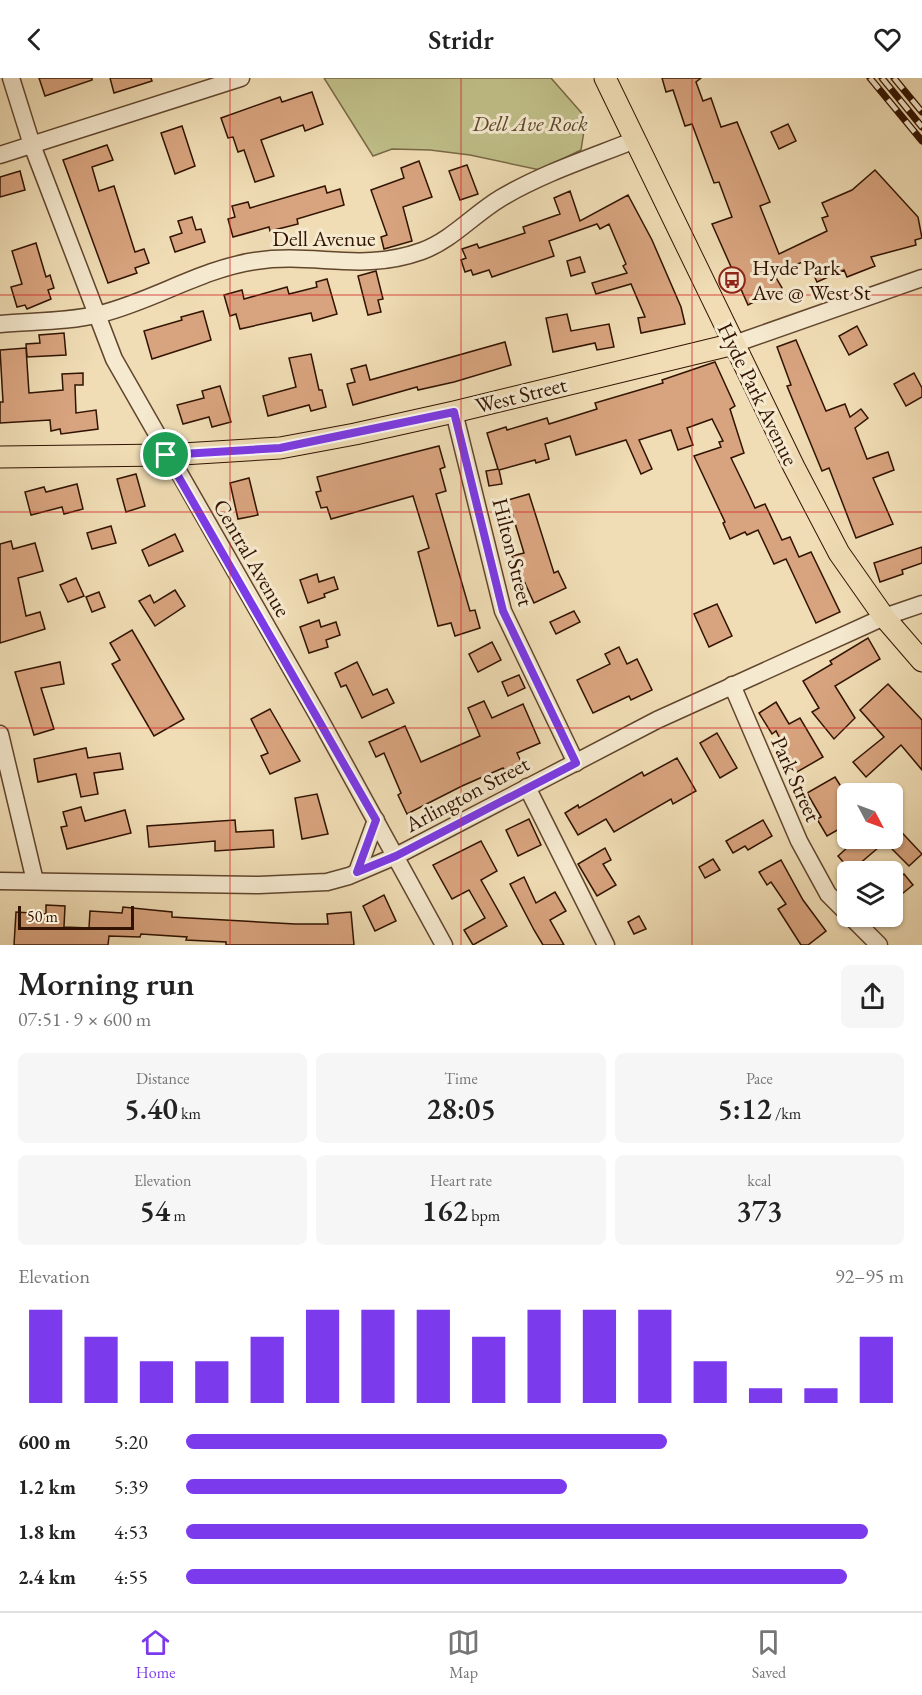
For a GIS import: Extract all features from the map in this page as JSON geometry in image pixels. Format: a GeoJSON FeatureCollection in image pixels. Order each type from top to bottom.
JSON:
{"type":"FeatureCollection","features":[{"type":"Feature","properties":{"kind":"main road","name":"Hyde Park Avenue"},"geometry":{"type":"LineString","coordinates":[[605,78],[794,467],[839,553],[884,617],[922,661]]}},
{"type":"Feature","properties":{"kind":"main road","name":"West Street"},"geometry":{"type":"LineString","coordinates":[[0,457],[166,455],[280,448],[454,412],[734,344]]}},
{"type":"Feature","properties":{"kind":"street","name":"Central Avenue"},"geometry":{"type":"LineString","coordinates":[[11,78],[32,145],[99,314],[114,359],[166,455],[376,820],[444,945]]}},
{"type":"Feature","properties":{"kind":"street"},"geometry":{"type":"LineString","coordinates":[[0,155],[241,78]]}},
{"type":"Feature","properties":{"kind":"street","name":"Dell Avenue"},"geometry":{"type":"LineString","coordinates":[[0,324],[99,314],[221,269],[252,262],[293,259],[361,264],[386,261],[420,252],[447,238],[486,207],[517,189],[635,140]]}},
{"type":"Feature","properties":{"kind":"street","name":"West Street"},"geometry":{"type":"LineString","coordinates":[[734,344],[922,278]]}},
{"type":"Feature","properties":{"kind":"street","name":"Hilton Street"},"geometry":{"type":"LineString","coordinates":[[454,412],[503,611],[576,763]]}},
{"type":"Feature","properties":{"kind":"street","name":"Arlington Street"},"geometry":{"type":"LineString","coordinates":[[0,881],[259,885],[327,882],[396,856],[657,720],[884,617],[922,604]]}},
{"type":"Feature","properties":{"kind":"street","name":"Park Street"},"geometry":{"type":"LineString","coordinates":[[732,685],[794,831],[828,894],[848,917],[879,945]]}},
{"type":"Feature","properties":{"kind":"street"},"geometry":{"type":"LineString","coordinates":[[0,734],[35,881]]}},
{"type":"Feature","properties":{"kind":"street"},"geometry":{"type":"LineString","coordinates":[[527,787],[606,945]]}},
{"type":"Feature","properties":{"kind":"street"},"geometry":{"type":"LineString","coordinates":[[357,872],[376,820]]}},
{"type":"Feature","properties":{"kind":"green space","name":"Dell Ave Rock"},"geometry":{"type":"Polygon","coordinates":[[[324,78],[551,78],[586,118],[581,150],[540,170],[470,155],[430,150],[392,149],[373,156],[324,78]]]}},
{"type":"Feature","properties":{"kind":"building"},"geometry":{"type":"Polygon","coordinates":[[[39,78],[92,78],[92,80],[45,96],[39,78]]]}},
{"type":"Feature","properties":{"kind":"building"},"geometry":{"type":"Polygon","coordinates":[[[110,78],[151,78],[152,81],[114,93],[110,78]]]}},
{"type":"Feature","properties":{"kind":"building"},"geometry":{"type":"Polygon","coordinates":[[[662,78],[701,78],[696,82],[703,101],[711,98],[721,127],[737,122],[770,202],[760,206],[779,254],[827,231],[822,218],[828,216],[822,203],[852,190],[875,170],[918,217],[922,238],[915,240],[916,245],[871,257],[875,266],[847,277],[844,270],[817,282],[807,260],[774,274],[782,288],[748,305],[712,224],[732,217],[719,182],[714,183],[692,124],[685,126],[673,90],[666,92],[662,78]]]}},
{"type":"Feature","properties":{"kind":"building"},"geometry":{"type":"Polygon","coordinates":[[[312,92],[323,124],[305,131],[303,125],[261,140],[274,176],[255,182],[244,150],[238,152],[233,137],[228,138],[221,118],[280,97],[282,102],[312,92]]]}},
{"type":"Feature","properties":{"kind":"building"},"geometry":{"type":"Polygon","coordinates":[[[788,124],[796,141],[779,149],[771,132],[788,124]]]}},
{"type":"Feature","properties":{"kind":"building"},"geometry":{"type":"Polygon","coordinates":[[[182,126],[195,166],[175,174],[161,133],[182,126]]]}},
{"type":"Feature","properties":{"kind":"building"},"geometry":{"type":"Polygon","coordinates":[[[107,145],[113,160],[92,167],[99,191],[114,186],[135,252],[144,249],[149,263],[135,268],[137,273],[108,283],[63,160],[107,145]]]}},
{"type":"Feature","properties":{"kind":"building"},"geometry":{"type":"Polygon","coordinates":[[[419,161],[432,197],[403,207],[412,241],[384,249],[381,237],[387,235],[371,190],[404,178],[401,168],[419,161]]]}},
{"type":"Feature","properties":{"kind":"building"},"geometry":{"type":"Polygon","coordinates":[[[467,165],[478,194],[460,200],[449,171],[467,165]]]}},
{"type":"Feature","properties":{"kind":"building"},"geometry":{"type":"Polygon","coordinates":[[[20,171],[25,190],[0,197],[0,177],[20,171]]]}},
{"type":"Feature","properties":{"kind":"building"},"geometry":{"type":"Polygon","coordinates":[[[325,186],[327,193],[340,189],[344,205],[297,219],[298,224],[270,231],[269,227],[233,237],[228,219],[235,217],[232,206],[248,202],[250,208],[325,186]]]}},
{"type":"Feature","properties":{"kind":"building"},"geometry":{"type":"Polygon","coordinates":[[[570,191],[580,221],[628,195],[652,240],[681,307],[685,324],[641,333],[638,318],[645,317],[631,284],[596,294],[592,283],[627,273],[623,266],[626,264],[609,224],[600,229],[597,224],[549,241],[554,256],[492,277],[489,270],[473,275],[471,270],[465,272],[461,260],[466,258],[462,249],[477,244],[479,248],[525,233],[523,227],[560,214],[554,198],[570,191]]]}},
{"type":"Feature","properties":{"kind":"building"},"geometry":{"type":"Polygon","coordinates":[[[192,217],[196,230],[201,229],[205,242],[175,252],[170,237],[182,233],[178,221],[192,217]]]}},
{"type":"Feature","properties":{"kind":"building"},"geometry":{"type":"Polygon","coordinates":[[[36,243],[46,277],[50,275],[54,288],[48,290],[51,299],[27,309],[25,305],[17,307],[11,287],[22,284],[12,251],[36,243]]]}},
{"type":"Feature","properties":{"kind":"building"},"geometry":{"type":"Polygon","coordinates":[[[580,257],[585,272],[571,276],[567,261],[580,257]]]}},
{"type":"Feature","properties":{"kind":"building"},"geometry":{"type":"Polygon","coordinates":[[[376,271],[383,299],[378,300],[381,312],[368,315],[358,276],[376,271]]]}},
{"type":"Feature","properties":{"kind":"building"},"geometry":{"type":"Polygon","coordinates":[[[327,279],[337,314],[313,321],[311,313],[240,329],[236,314],[230,316],[224,295],[242,290],[244,299],[287,287],[289,294],[317,287],[316,282],[327,279]]]}},
{"type":"Feature","properties":{"kind":"building"},"geometry":{"type":"Polygon","coordinates":[[[203,311],[211,340],[152,359],[144,331],[203,311]]]}},
{"type":"Feature","properties":{"kind":"building"},"geometry":{"type":"Polygon","coordinates":[[[567,314],[571,331],[609,324],[614,347],[597,350],[595,343],[553,352],[546,318],[567,314]]]}},
{"type":"Feature","properties":{"kind":"building"},"geometry":{"type":"Polygon","coordinates":[[[857,326],[867,345],[849,355],[839,336],[857,326]]]}},
{"type":"Feature","properties":{"kind":"building"},"geometry":{"type":"Polygon","coordinates":[[[64,333],[66,355],[27,357],[26,344],[40,343],[39,335],[64,333]]]}},
{"type":"Feature","properties":{"kind":"building"},"geometry":{"type":"Polygon","coordinates":[[[796,340],[826,411],[845,404],[850,417],[861,409],[868,418],[855,428],[867,459],[888,452],[894,470],[873,478],[893,524],[856,538],[829,468],[822,471],[787,386],[791,385],[777,347],[796,340]]]}},
{"type":"Feature","properties":{"kind":"building"},"geometry":{"type":"Polygon","coordinates":[[[505,342],[511,365],[454,382],[418,390],[417,387],[353,405],[347,384],[355,382],[351,369],[366,365],[370,380],[505,342]]]}},
{"type":"Feature","properties":{"kind":"building"},"geometry":{"type":"Polygon","coordinates":[[[26,348],[29,393],[63,390],[62,374],[83,373],[83,385],[75,385],[76,413],[96,410],[98,429],[61,434],[60,429],[51,431],[50,420],[0,423],[0,402],[3,402],[0,350],[26,348]]]}},
{"type":"Feature","properties":{"kind":"building"},"geometry":{"type":"Polygon","coordinates":[[[311,354],[319,390],[322,390],[326,407],[311,411],[309,405],[268,416],[263,396],[296,387],[289,358],[311,354]]]}},
{"type":"Feature","properties":{"kind":"building"},"geometry":{"type":"Polygon","coordinates":[[[715,362],[735,406],[730,409],[744,453],[731,458],[755,508],[765,504],[782,540],[790,537],[799,557],[811,552],[840,612],[816,623],[786,559],[774,564],[758,530],[747,535],[745,532],[730,539],[723,523],[725,522],[694,456],[721,447],[719,442],[723,441],[712,419],[687,428],[693,445],[678,450],[671,430],[639,440],[652,469],[641,474],[626,440],[576,455],[570,436],[545,444],[549,459],[536,463],[535,460],[499,470],[502,484],[489,486],[486,471],[498,469],[487,433],[506,427],[507,430],[547,418],[549,424],[597,409],[595,403],[663,383],[662,380],[715,362]]]}},
{"type":"Feature","properties":{"kind":"building"},"geometry":{"type":"Polygon","coordinates":[[[914,373],[922,388],[922,397],[906,406],[894,384],[914,373]]]}},
{"type":"Feature","properties":{"kind":"building"},"geometry":{"type":"Polygon","coordinates":[[[220,386],[231,422],[212,427],[209,417],[183,424],[177,405],[204,398],[202,391],[220,386]]]}},
{"type":"Feature","properties":{"kind":"building"},"geometry":{"type":"Polygon","coordinates":[[[439,446],[445,467],[440,469],[446,491],[436,494],[470,611],[475,610],[480,628],[455,636],[451,623],[438,626],[418,552],[429,548],[413,496],[331,519],[327,507],[321,508],[316,492],[321,491],[317,477],[439,446]]]}},
{"type":"Feature","properties":{"kind":"building"},"geometry":{"type":"Polygon","coordinates":[[[136,474],[145,506],[126,512],[117,479],[136,474]]]}},
{"type":"Feature","properties":{"kind":"building"},"geometry":{"type":"Polygon","coordinates":[[[249,478],[258,515],[238,519],[230,483],[249,478]]]}},
{"type":"Feature","properties":{"kind":"building"},"geometry":{"type":"Polygon","coordinates":[[[77,484],[83,509],[64,514],[62,507],[31,515],[25,492],[44,487],[46,492],[77,484]]]}},
{"type":"Feature","properties":{"kind":"building"},"geometry":{"type":"Polygon","coordinates":[[[529,494],[554,573],[558,571],[566,588],[534,603],[520,572],[517,573],[512,556],[524,553],[508,500],[529,494]]]}},
{"type":"Feature","properties":{"kind":"building"},"geometry":{"type":"Polygon","coordinates":[[[111,526],[116,543],[92,549],[87,533],[111,526]]]}},
{"type":"Feature","properties":{"kind":"building"},"geometry":{"type":"Polygon","coordinates":[[[175,534],[183,551],[149,566],[142,550],[175,534]]]}},
{"type":"Feature","properties":{"kind":"building"},"geometry":{"type":"Polygon","coordinates":[[[11,541],[13,549],[35,543],[43,571],[18,578],[26,616],[40,612],[45,629],[0,643],[0,544],[11,541]]]}},
{"type":"Feature","properties":{"kind":"building"},"geometry":{"type":"Polygon","coordinates":[[[922,547],[922,563],[902,570],[903,574],[880,582],[874,563],[922,547]]]}},
{"type":"Feature","properties":{"kind":"building"},"geometry":{"type":"Polygon","coordinates":[[[317,574],[319,582],[334,577],[338,589],[308,603],[300,580],[317,574]]]}},
{"type":"Feature","properties":{"kind":"building"},"geometry":{"type":"Polygon","coordinates":[[[76,578],[84,596],[68,602],[60,585],[76,578]]]}},
{"type":"Feature","properties":{"kind":"building"},"geometry":{"type":"Polygon","coordinates":[[[175,590],[185,606],[155,626],[139,601],[150,595],[154,603],[175,590]]]}},
{"type":"Feature","properties":{"kind":"building"},"geometry":{"type":"Polygon","coordinates":[[[99,592],[105,607],[92,612],[86,597],[99,592]]]}},
{"type":"Feature","properties":{"kind":"building"},"geometry":{"type":"Polygon","coordinates":[[[717,604],[732,636],[709,647],[694,614],[717,604]]]}},
{"type":"Feature","properties":{"kind":"building"},"geometry":{"type":"Polygon","coordinates":[[[574,611],[580,622],[556,634],[550,622],[574,611]]]}},
{"type":"Feature","properties":{"kind":"building"},"geometry":{"type":"Polygon","coordinates":[[[319,620],[321,627],[336,622],[340,635],[326,640],[328,647],[309,653],[300,627],[319,620]]]}},
{"type":"Feature","properties":{"kind":"building"},"geometry":{"type":"Polygon","coordinates":[[[132,630],[184,719],[154,736],[112,664],[120,660],[110,643],[132,630]]]}},
{"type":"Feature","properties":{"kind":"building"},"geometry":{"type":"Polygon","coordinates":[[[868,638],[880,659],[835,686],[855,718],[834,739],[812,712],[819,708],[803,681],[832,664],[830,661],[868,638]]]}},
{"type":"Feature","properties":{"kind":"building"},"geometry":{"type":"Polygon","coordinates":[[[492,642],[501,660],[478,672],[469,654],[492,642]]]}},
{"type":"Feature","properties":{"kind":"building"},"geometry":{"type":"Polygon","coordinates":[[[619,647],[627,664],[637,659],[652,690],[631,700],[629,696],[593,713],[577,680],[610,664],[605,654],[619,647]]]}},
{"type":"Feature","properties":{"kind":"building"},"geometry":{"type":"Polygon","coordinates":[[[60,662],[64,684],[41,688],[54,729],[34,735],[15,672],[60,662]]]}},
{"type":"Feature","properties":{"kind":"building"},"geometry":{"type":"Polygon","coordinates":[[[357,662],[373,695],[387,689],[394,703],[362,718],[346,685],[341,687],[335,673],[357,662]]]}},
{"type":"Feature","properties":{"kind":"building"},"geometry":{"type":"Polygon","coordinates":[[[519,675],[525,688],[508,696],[502,682],[519,675]]]}},
{"type":"Feature","properties":{"kind":"building"},"geometry":{"type":"Polygon","coordinates":[[[888,684],[922,720],[922,770],[901,745],[866,777],[853,762],[884,737],[860,710],[888,684]]]}},
{"type":"Feature","properties":{"kind":"building"},"geometry":{"type":"Polygon","coordinates":[[[484,701],[492,718],[523,704],[540,743],[517,753],[522,764],[505,771],[503,768],[407,814],[384,753],[376,757],[369,742],[405,726],[421,762],[480,736],[468,708],[484,701]]]}},
{"type":"Feature","properties":{"kind":"building"},"geometry":{"type":"Polygon","coordinates":[[[776,702],[789,724],[800,718],[823,757],[797,772],[776,731],[772,734],[759,713],[776,702]]]}},
{"type":"Feature","properties":{"kind":"building"},"geometry":{"type":"Polygon","coordinates":[[[270,709],[300,761],[270,774],[261,756],[268,753],[251,719],[270,709]]]}},
{"type":"Feature","properties":{"kind":"building"},"geometry":{"type":"Polygon","coordinates":[[[717,733],[737,768],[720,778],[700,743],[717,733]]]}},
{"type":"Feature","properties":{"kind":"building"},"geometry":{"type":"Polygon","coordinates":[[[86,748],[88,758],[120,753],[123,769],[94,773],[98,794],[81,797],[76,774],[38,782],[34,759],[86,748]]]}},
{"type":"Feature","properties":{"kind":"building"},"geometry":{"type":"Polygon","coordinates":[[[677,758],[696,791],[673,804],[671,799],[614,832],[606,819],[578,835],[565,813],[578,805],[579,808],[642,772],[644,776],[677,758]]]}},
{"type":"Feature","properties":{"kind":"building"},"geometry":{"type":"Polygon","coordinates":[[[835,777],[839,783],[837,830],[827,836],[817,819],[821,817],[807,793],[835,777]]]}},
{"type":"Feature","properties":{"kind":"building"},"geometry":{"type":"Polygon","coordinates":[[[317,794],[328,834],[302,839],[295,798],[317,794]]]}},
{"type":"Feature","properties":{"kind":"building"},"geometry":{"type":"Polygon","coordinates":[[[81,807],[85,821],[125,810],[131,833],[67,849],[61,827],[67,826],[63,812],[81,807]]]}},
{"type":"Feature","properties":{"kind":"building"},"geometry":{"type":"Polygon","coordinates":[[[529,819],[541,845],[518,856],[506,830],[529,819]]]}},
{"type":"Feature","properties":{"kind":"building"},"geometry":{"type":"Polygon","coordinates":[[[235,820],[236,832],[273,830],[274,847],[215,851],[215,841],[149,847],[147,826],[235,820]]]}},
{"type":"Feature","properties":{"kind":"building"},"geometry":{"type":"Polygon","coordinates":[[[763,820],[772,836],[748,850],[745,846],[733,853],[726,841],[763,820]]]}},
{"type":"Feature","properties":{"kind":"building"},"geometry":{"type":"Polygon","coordinates":[[[903,834],[922,854],[909,866],[892,849],[903,849],[903,834]]]}},
{"type":"Feature","properties":{"kind":"building"},"geometry":{"type":"Polygon","coordinates":[[[481,841],[497,871],[481,880],[507,926],[473,945],[464,930],[485,918],[469,890],[452,899],[433,865],[481,841]]]}},
{"type":"Feature","properties":{"kind":"building"},"geometry":{"type":"Polygon","coordinates":[[[605,848],[611,860],[603,864],[616,885],[597,896],[578,864],[605,848]]]}},
{"type":"Feature","properties":{"kind":"building"},"geometry":{"type":"Polygon","coordinates":[[[846,849],[877,849],[863,861],[842,861],[838,856],[846,849]]]}},
{"type":"Feature","properties":{"kind":"building"},"geometry":{"type":"Polygon","coordinates":[[[713,859],[720,870],[705,878],[699,867],[713,859]]]}},
{"type":"Feature","properties":{"kind":"building"},"geometry":{"type":"Polygon","coordinates":[[[781,860],[803,900],[826,931],[808,945],[801,945],[778,909],[786,904],[771,882],[767,885],[759,872],[781,860]]]}},
{"type":"Feature","properties":{"kind":"building"},"geometry":{"type":"Polygon","coordinates":[[[903,875],[913,885],[903,893],[903,875]]]}},
{"type":"Feature","properties":{"kind":"building"},"geometry":{"type":"Polygon","coordinates":[[[524,877],[536,903],[555,892],[566,911],[550,920],[564,945],[543,945],[534,930],[510,884],[524,877]]]}},
{"type":"Feature","properties":{"kind":"building"},"geometry":{"type":"Polygon","coordinates":[[[384,895],[396,921],[375,931],[363,906],[384,895]]]}},
{"type":"Feature","properties":{"kind":"building"},"geometry":{"type":"Polygon","coordinates":[[[46,905],[65,906],[64,927],[89,928],[90,911],[122,913],[123,907],[172,912],[172,917],[295,924],[328,924],[327,914],[351,912],[354,945],[226,945],[226,942],[141,934],[140,937],[109,936],[108,945],[14,945],[16,912],[46,914],[46,905]]]}},
{"type":"Feature","properties":{"kind":"building"},"geometry":{"type":"Polygon","coordinates":[[[639,916],[646,929],[634,934],[628,922],[639,916]]]}},
{"type":"Feature","properties":{"kind":"railway"},"geometry":{"type":"LineString","coordinates":[[870,78],[922,141]]}},
{"type":"Feature","properties":{"kind":"railway"},"geometry":{"type":"LineString","coordinates":[[882,78],[922,127]]}},
{"type":"Feature","properties":{"kind":"railway"},"geometry":{"type":"LineString","coordinates":[[894,78],[922,112]]}},
{"type":"Feature","properties":{"kind":"place","name":"Hyde Park Ave @ West St"},"geometry":{"type":"Point","coordinates":[732,280]}},
{"type":"Feature","properties":{"kind":"route"},"geometry":{"type":"LineString","coordinates":[[454,412],[503,611],[576,763],[396,856],[357,872],[376,820],[166,455],[280,448],[454,412]]}}]}
